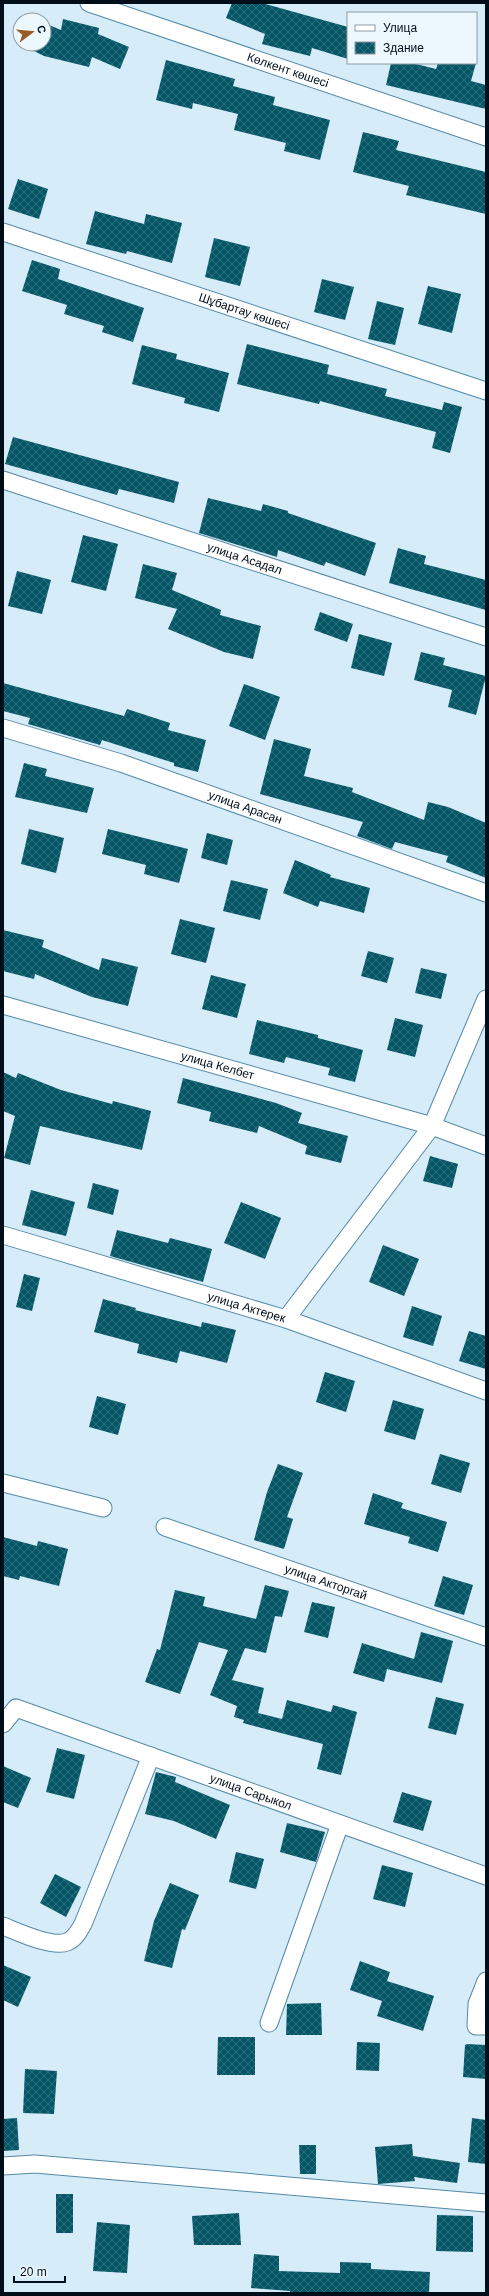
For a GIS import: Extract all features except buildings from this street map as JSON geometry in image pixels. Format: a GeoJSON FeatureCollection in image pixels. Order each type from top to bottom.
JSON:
{"type":"FeatureCollection","features":[{"type":"Feature","properties":{"kind":"street","name":"Көлкент көшесі"},"geometry":{"type":"LineString","coordinates":[[89,3],[486,137]]}},
{"type":"Feature","properties":{"kind":"street","name":"Шұбартау көшесі"},"geometry":{"type":"LineString","coordinates":[[3,232],[486,391]]}},
{"type":"Feature","properties":{"kind":"street","name":"улица Асадал"},"geometry":{"type":"LineString","coordinates":[[3,480],[486,637]]}},
{"type":"Feature","properties":{"kind":"street","name":"улица Арасан"},"geometry":{"type":"LineString","coordinates":[[3,728],[121,763],[486,893]]}},
{"type":"Feature","properties":{"kind":"street"},"geometry":{"type":"LineString","coordinates":[[286,1319],[432,1126],[486,999]]}},
{"type":"Feature","properties":{"kind":"street","name":"улица Келбет"},"geometry":{"type":"LineString","coordinates":[[3,1005],[432,1126],[486,1146]]}},
{"type":"Feature","properties":{"kind":"street","name":"улица Актерек"},"geometry":{"type":"LineString","coordinates":[[3,1235],[286,1319],[486,1391]]}},
{"type":"Feature","properties":{"kind":"street"},"geometry":{"type":"LineString","coordinates":[[3,1483],[103,1508]]}},
{"type":"Feature","properties":{"kind":"street","name":"улица Акторгай"},"geometry":{"type":"LineString","coordinates":[[165,1527],[486,1637]]}},
{"type":"Feature","properties":{"kind":"street","name":"улица Сарыкол"},"geometry":{"type":"LineString","coordinates":[[3,1724],[16,1708],[486,1876]]}},
{"type":"Feature","properties":{"kind":"street"},"geometry":{"type":"LineString","coordinates":[[3,1926],[52,1943],[66,1942],[76,1936],[83,1924],[151,1756]]}},
{"type":"Feature","properties":{"kind":"street"},"geometry":{"type":"LineString","coordinates":[[270,2023],[340,1824]]}},
{"type":"Feature","properties":{"kind":"street"},"geometry":{"type":"LineString","coordinates":[[486,1980],[477,2004],[476,2026],[486,2026]]}},
{"type":"Feature","properties":{"kind":"street"},"geometry":{"type":"LineString","coordinates":[[3,2166],[35,2164],[486,2203]]}}]}
